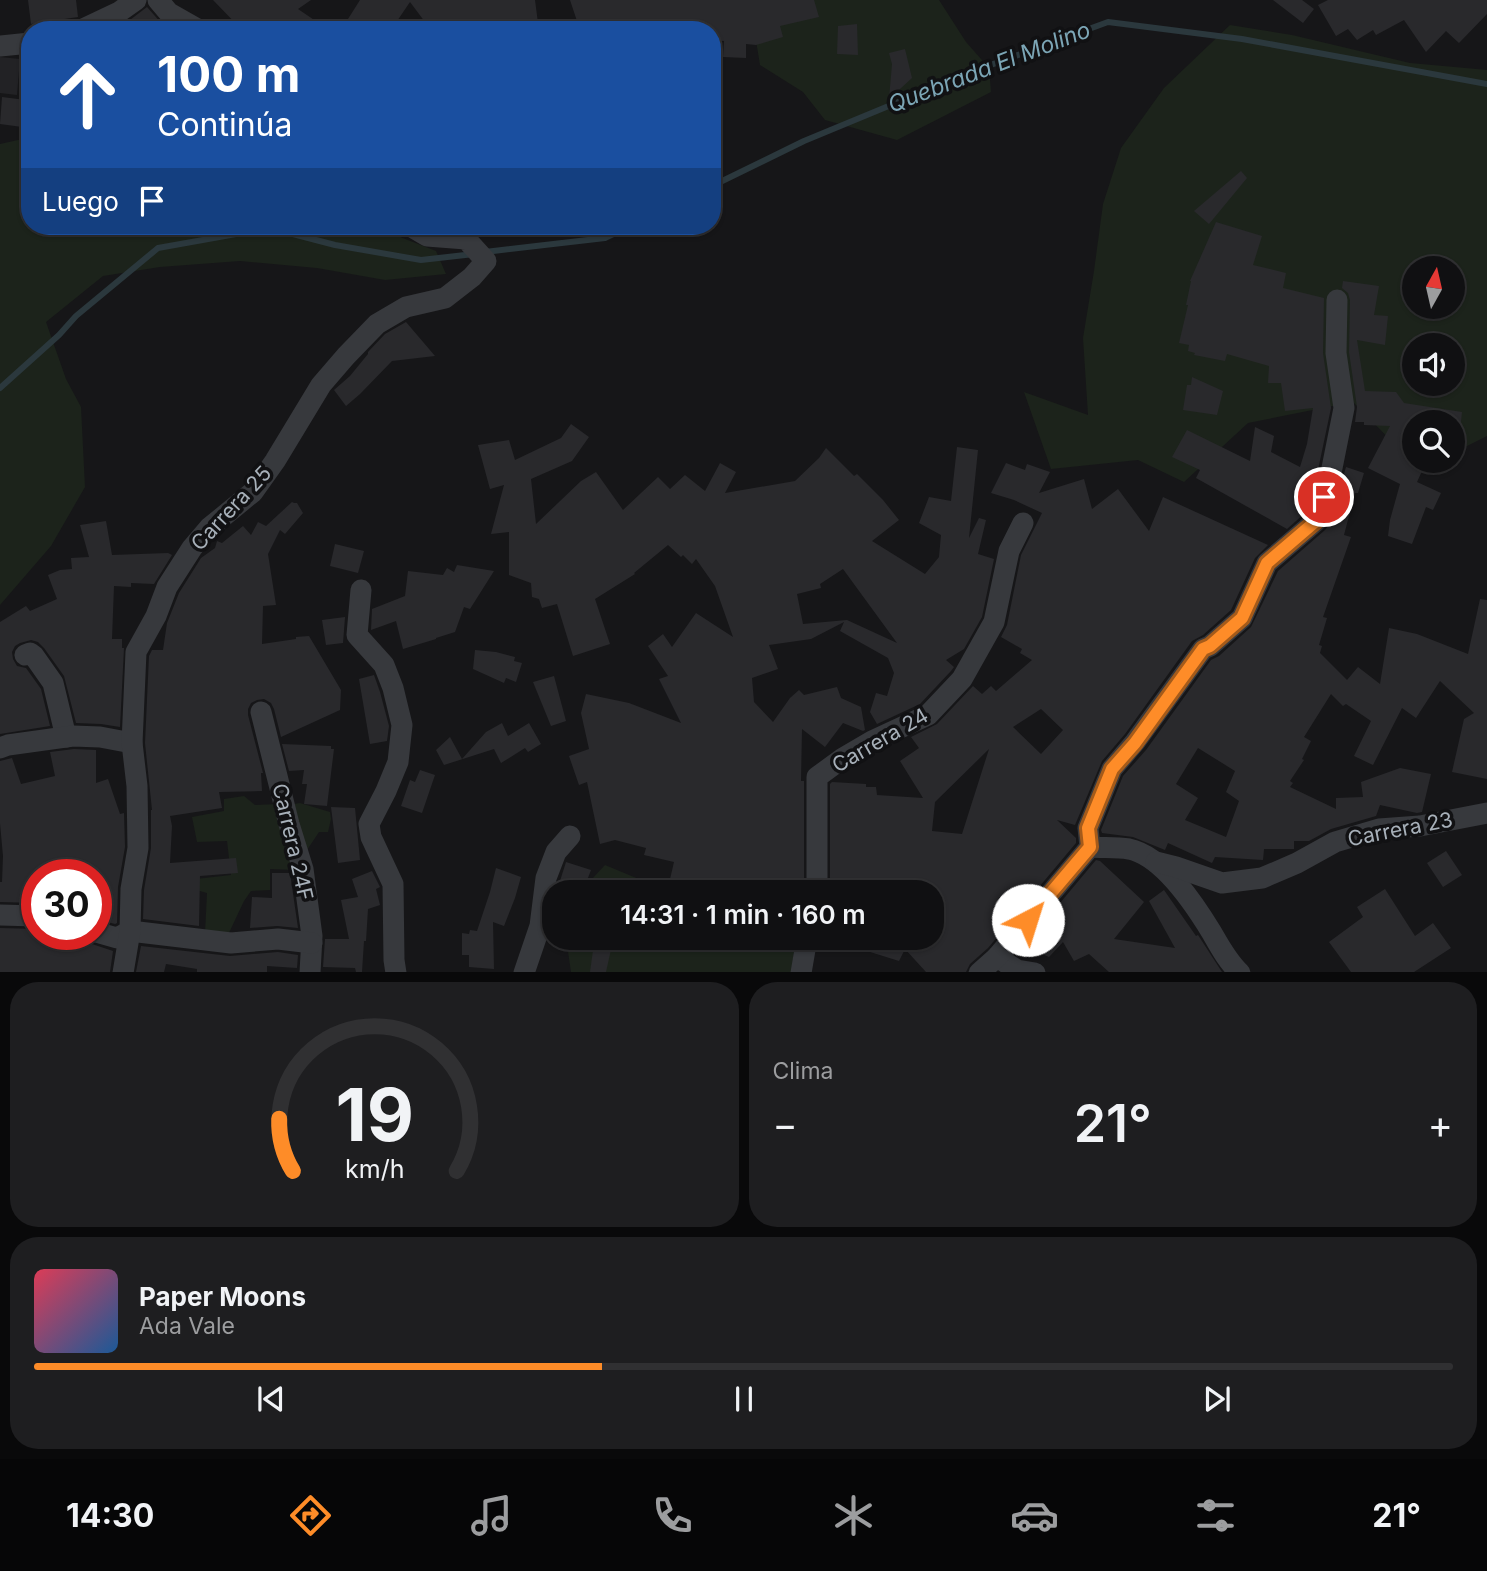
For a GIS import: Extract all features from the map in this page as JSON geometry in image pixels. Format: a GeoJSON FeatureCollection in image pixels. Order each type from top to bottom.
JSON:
{"type":"FeatureCollection","features":[{"type":"Feature","properties":{"kind":"street"},"geometry":{"type":"LineString","coordinates":[[101,21],[136,0]]}},
{"type":"Feature","properties":{"kind":"street"},"geometry":{"type":"LineString","coordinates":[[158,0],[169,12],[184,21]]}},
{"type":"Feature","properties":{"kind":"street"},"geometry":{"type":"LineString","coordinates":[[0,46],[21,44]]}},
{"type":"Feature","properties":{"kind":"street","name":"Carrera 25"},"geometry":{"type":"LineString","coordinates":[[123,972],[138,848],[137,786],[132,743],[136,652],[156,616],[167,587],[192,548],[209,528],[253,492],[321,385],[346,356],[377,324],[406,307],[446,298],[472,277],[486,261],[466,239],[425,235]]}},
{"type":"Feature","properties":{"kind":"street"},"geometry":{"type":"LineString","coordinates":[[979,972],[997,957],[1090,847],[1088,828],[1112,769],[1135,743],[1203,649],[1242,618],[1267,563],[1316,521],[1332,473],[1344,408],[1336,353],[1337,300]]}},
{"type":"Feature","properties":{"kind":"street","name":"Carrera 24"},"geometry":{"type":"LineString","coordinates":[[817,880],[817,777],[872,741],[928,715],[962,679],[994,622],[1009,551],[1023,523]]}},
{"type":"Feature","properties":{"kind":"street"},"geometry":{"type":"LineString","coordinates":[[361,590],[357,635],[384,665],[402,725],[398,762],[369,824],[371,837],[393,884],[396,972]]}},
{"type":"Feature","properties":{"kind":"street"},"geometry":{"type":"LineString","coordinates":[[26,655],[30,653],[34,656],[53,684],[66,737]]}},
{"type":"Feature","properties":{"kind":"street","name":"Carrera 24F"},"geometry":{"type":"LineString","coordinates":[[261,712],[303,869],[312,943],[310,972]]}},
{"type":"Feature","properties":{"kind":"street"},"geometry":{"type":"LineString","coordinates":[[0,748],[66,737],[100,737],[132,743]]}},
{"type":"Feature","properties":{"kind":"street","name":"Carrera 23"},"geometry":{"type":"LineString","coordinates":[[1090,847],[1131,849],[1156,862],[1222,883],[1262,878],[1335,842],[1379,829],[1420,827],[1487,813]]}},
{"type":"Feature","properties":{"kind":"street"},"geometry":{"type":"LineString","coordinates":[[524,972],[540,926],[546,878],[556,852],[570,836]]}},
{"type":"Feature","properties":{"kind":"street"},"geometry":{"type":"LineString","coordinates":[[1156,862],[1182,889],[1204,919],[1232,966],[1240,972]]}},
{"type":"Feature","properties":{"kind":"street"},"geometry":{"type":"LineString","coordinates":[[0,915],[21,916]]}},
{"type":"Feature","properties":{"kind":"street"},"geometry":{"type":"LineString","coordinates":[[112,937],[117,938],[130,931],[231,943],[278,939],[312,943]]}},
{"type":"Feature","properties":{"kind":"street"},"geometry":{"type":"LineString","coordinates":[[801,972],[805,950]]}},
{"type":"Feature","properties":{"kind":"street"},"geometry":{"type":"LineString","coordinates":[[997,957],[1023,972]]}},
{"type":"Feature","properties":{"kind":"shaded area"},"geometry":{"type":"Polygon","coordinates":[[[805,0],[939,0],[966,42],[989,68],[991,92],[897,140],[825,120],[803,92],[760,65],[752,16],[805,0]]]}},
{"type":"Feature","properties":{"kind":"shaded area"},"geometry":{"type":"Polygon","coordinates":[[[1230,25],[1292,35],[1410,63],[1487,70],[1487,436],[1465,447],[1465,410],[1402,410],[1402,452],[1353,402],[1248,423],[1184,482],[1138,460],[1051,469],[1024,392],[1088,415],[1083,338],[1103,204],[1121,148],[1164,88],[1230,25]]]}},
{"type":"Feature","properties":{"kind":"shaded area"},"geometry":{"type":"Polygon","coordinates":[[[0,57],[20,59],[17,95],[0,93],[0,57]]]}},
{"type":"Feature","properties":{"kind":"shaded area"},"geometry":{"type":"Polygon","coordinates":[[[21,139],[21,235],[395,235],[436,251],[446,274],[385,280],[317,268],[240,261],[160,267],[103,276],[46,322],[66,379],[81,407],[85,487],[51,546],[0,605],[0,144],[21,139]]]}},
{"type":"Feature","properties":{"kind":"shaded area"},"geometry":{"type":"Polygon","coordinates":[[[244,796],[255,805],[279,804],[296,870],[270,869],[270,890],[251,891],[227,937],[205,933],[207,893],[186,887],[196,879],[231,875],[227,841],[197,842],[192,817],[224,811],[224,799],[244,796]]]}},
{"type":"Feature","properties":{"kind":"shaded area"},"geometry":{"type":"Polygon","coordinates":[[[300,803],[330,812],[331,819],[328,832],[319,832],[303,856],[288,805],[300,803]]]}},
{"type":"Feature","properties":{"kind":"shaded area"},"geometry":{"type":"Polygon","coordinates":[[[605,865],[641,880],[591,880],[605,865]]]}},
{"type":"Feature","properties":{"kind":"shaded area"},"geometry":{"type":"Polygon","coordinates":[[[568,950],[794,950],[791,972],[571,972],[568,950]]]}},
{"type":"Feature","properties":{"kind":"building"},"geometry":{"type":"Polygon","coordinates":[[[28,0],[76,0],[78,17],[31,21],[28,0]]]}},
{"type":"Feature","properties":{"kind":"building"},"geometry":{"type":"Polygon","coordinates":[[[213,0],[311,0],[298,9],[316,21],[233,21],[213,0]]]}},
{"type":"Feature","properties":{"kind":"building"},"geometry":{"type":"Polygon","coordinates":[[[360,0],[535,0],[538,21],[424,21],[410,2],[397,21],[347,21],[360,0]]]}},
{"type":"Feature","properties":{"kind":"building"},"geometry":{"type":"Polygon","coordinates":[[[570,0],[814,0],[819,17],[780,26],[783,37],[756,45],[746,44],[746,58],[723,57],[721,21],[577,21],[570,0]]]}},
{"type":"Feature","properties":{"kind":"building"},"geometry":{"type":"Polygon","coordinates":[[[1273,0],[1302,0],[1314,9],[1303,23],[1273,0]]]}},
{"type":"Feature","properties":{"kind":"building"},"geometry":{"type":"Polygon","coordinates":[[[1328,0],[1487,0],[1487,14],[1459,43],[1446,31],[1426,52],[1404,20],[1376,35],[1373,30],[1357,40],[1348,29],[1336,36],[1318,5],[1328,0]]]}},
{"type":"Feature","properties":{"kind":"building"},"geometry":{"type":"Polygon","coordinates":[[[147,7],[159,21],[129,21],[147,7]]]}},
{"type":"Feature","properties":{"kind":"building"},"geometry":{"type":"Polygon","coordinates":[[[857,24],[858,55],[837,54],[838,26],[857,24]]]}},
{"type":"Feature","properties":{"kind":"building"},"geometry":{"type":"Polygon","coordinates":[[[905,49],[912,78],[889,99],[892,64],[889,53],[905,49]]]}},
{"type":"Feature","properties":{"kind":"building"},"geometry":{"type":"Polygon","coordinates":[[[2,97],[21,99],[21,127],[0,124],[2,97]]]}},
{"type":"Feature","properties":{"kind":"building"},"geometry":{"type":"Polygon","coordinates":[[[1241,171],[1247,178],[1209,224],[1194,211],[1241,171]]]}},
{"type":"Feature","properties":{"kind":"building"},"geometry":{"type":"Polygon","coordinates":[[[1216,222],[1262,236],[1253,265],[1286,273],[1283,288],[1324,298],[1323,353],[1331,408],[1318,470],[1305,513],[1287,529],[1196,478],[1200,470],[1172,457],[1187,430],[1250,461],[1255,427],[1274,436],[1271,452],[1300,467],[1307,444],[1313,408],[1285,411],[1281,383],[1268,383],[1269,366],[1227,354],[1225,361],[1194,355],[1195,353],[1188,351],[1189,345],[1179,343],[1188,305],[1190,281],[1216,222]]]}},
{"type":"Feature","properties":{"kind":"building"},"geometry":{"type":"Polygon","coordinates":[[[1343,281],[1379,286],[1374,315],[1388,316],[1385,345],[1357,340],[1365,391],[1396,392],[1404,403],[1449,410],[1402,410],[1402,473],[1421,473],[1417,482],[1441,493],[1433,510],[1426,507],[1412,544],[1388,536],[1400,484],[1368,468],[1390,426],[1355,422],[1357,407],[1349,352],[1350,300],[1348,293],[1342,288],[1343,281]]]}},
{"type":"Feature","properties":{"kind":"building"},"geometry":{"type":"Polygon","coordinates":[[[406,322],[435,356],[392,361],[346,406],[334,390],[350,376],[385,334],[406,322]]]}},
{"type":"Feature","properties":{"kind":"building"},"geometry":{"type":"Polygon","coordinates":[[[1192,377],[1223,391],[1217,415],[1183,410],[1187,385],[1191,385],[1192,377]]]}},
{"type":"Feature","properties":{"kind":"building"},"geometry":{"type":"Polygon","coordinates":[[[571,424],[589,437],[572,461],[531,479],[536,524],[581,481],[596,472],[623,510],[658,477],[670,489],[685,475],[705,491],[720,463],[736,472],[725,493],[795,481],[826,448],[854,476],[857,474],[899,520],[872,541],[925,574],[939,557],[941,535],[919,523],[929,497],[951,501],[957,447],[978,450],[969,538],[979,518],[986,520],[978,554],[994,559],[982,617],[964,649],[946,660],[954,667],[920,704],[877,724],[870,712],[876,693],[887,696],[894,673],[888,658],[840,631],[844,622],[811,639],[769,645],[778,669],[752,678],[754,702],[773,722],[799,690],[804,695],[837,687],[841,698],[861,707],[865,730],[843,723],[825,747],[802,729],[804,880],[670,880],[674,862],[644,855],[646,848],[615,840],[600,844],[587,782],[579,785],[569,756],[589,749],[581,713],[586,694],[629,703],[681,723],[659,679],[668,676],[648,646],[663,634],[672,647],[696,613],[733,637],[715,586],[696,559],[692,564],[668,545],[635,574],[595,599],[610,644],[573,656],[557,604],[542,608],[539,599],[532,597],[531,583],[509,575],[509,532],[491,534],[504,485],[490,489],[478,445],[509,440],[515,460],[561,438],[571,424]],[[843,569],[820,584],[821,588],[797,594],[803,624],[847,620],[897,643],[843,569]]]}},
{"type":"Feature","properties":{"kind":"building"},"geometry":{"type":"Polygon","coordinates":[[[1006,463],[1025,470],[1027,464],[1050,472],[1039,493],[1084,479],[1092,509],[1118,489],[1149,531],[1163,497],[1268,545],[1255,558],[1231,610],[1203,635],[1192,641],[1125,734],[1102,761],[1075,825],[1057,820],[1076,838],[1076,843],[988,948],[970,964],[966,972],[926,972],[906,950],[944,950],[944,880],[830,880],[830,784],[866,784],[866,787],[876,787],[877,795],[923,798],[900,761],[919,748],[911,737],[937,724],[973,686],[982,694],[991,686],[996,691],[1032,660],[1020,653],[1022,649],[1001,637],[1007,625],[1021,555],[1042,513],[991,493],[1006,463]],[[1041,709],[1013,727],[1041,754],[1063,730],[1041,709]],[[989,749],[935,802],[932,831],[962,834],[989,749]]]}},
{"type":"Feature","properties":{"kind":"building"},"geometry":{"type":"Polygon","coordinates":[[[1346,467],[1364,473],[1358,493],[1355,493],[1344,535],[1351,537],[1323,617],[1327,618],[1319,645],[1322,646],[1320,653],[1347,680],[1358,667],[1380,684],[1389,628],[1417,634],[1468,654],[1480,599],[1487,600],[1487,779],[1452,772],[1464,719],[1474,713],[1440,681],[1416,718],[1402,708],[1373,765],[1354,756],[1371,721],[1346,704],[1343,706],[1331,694],[1304,737],[1311,741],[1302,759],[1304,760],[1290,781],[1293,783],[1290,787],[1336,809],[1336,798],[1363,797],[1361,782],[1400,768],[1431,774],[1422,812],[1380,805],[1376,816],[1331,829],[1309,841],[1294,841],[1294,849],[1264,849],[1263,860],[1215,857],[1212,863],[1168,843],[1165,850],[1133,837],[1102,833],[1123,776],[1146,750],[1211,660],[1251,627],[1278,571],[1329,525],[1346,467]],[[1198,748],[1176,784],[1198,798],[1185,820],[1226,837],[1239,801],[1226,792],[1235,771],[1198,748]]]}},
{"type":"Feature","properties":{"kind":"building"},"geometry":{"type":"Polygon","coordinates":[[[292,502],[297,503],[303,513],[285,534],[280,530],[268,554],[276,605],[263,606],[262,644],[309,636],[341,690],[340,710],[281,737],[271,703],[264,699],[251,703],[248,715],[263,773],[262,791],[219,792],[222,808],[170,816],[170,863],[236,858],[238,873],[200,876],[199,926],[143,919],[144,890],[151,848],[152,810],[145,743],[149,656],[152,650],[163,650],[167,623],[179,593],[201,558],[215,548],[217,541],[222,543],[243,526],[251,535],[258,522],[266,526],[292,502]]]}},
{"type":"Feature","properties":{"kind":"building"},"geometry":{"type":"Polygon","coordinates":[[[106,521],[112,555],[172,555],[154,584],[131,583],[131,587],[114,586],[112,639],[122,639],[124,648],[120,727],[76,723],[64,676],[44,648],[31,640],[15,646],[13,659],[17,666],[26,668],[41,689],[50,726],[0,734],[0,622],[26,606],[30,611],[57,599],[48,575],[72,569],[71,558],[89,557],[80,525],[106,521]]]}},
{"type":"Feature","properties":{"kind":"building"},"geometry":{"type":"Polygon","coordinates":[[[335,544],[364,551],[358,573],[330,566],[335,544]]]}},
{"type":"Feature","properties":{"kind":"building"},"geometry":{"type":"Polygon","coordinates":[[[457,565],[494,571],[470,609],[464,607],[455,632],[403,649],[396,621],[371,630],[372,609],[405,596],[408,571],[443,575],[447,568],[454,572],[457,565]]]}},
{"type":"Feature","properties":{"kind":"building"},"geometry":{"type":"Polygon","coordinates":[[[345,617],[343,643],[326,645],[322,620],[345,617]]]}},
{"type":"Feature","properties":{"kind":"building"},"geometry":{"type":"Polygon","coordinates":[[[475,650],[515,657],[514,661],[522,663],[516,682],[506,678],[504,683],[473,669],[475,650]]]}},
{"type":"Feature","properties":{"kind":"building"},"geometry":{"type":"Polygon","coordinates":[[[374,675],[389,726],[387,741],[370,744],[359,679],[374,675]]]}},
{"type":"Feature","properties":{"kind":"building"},"geometry":{"type":"Polygon","coordinates":[[[554,676],[566,721],[551,726],[533,682],[554,676]]]}},
{"type":"Feature","properties":{"kind":"building"},"geometry":{"type":"Polygon","coordinates":[[[502,723],[508,736],[529,723],[541,744],[528,752],[525,748],[501,763],[494,749],[444,765],[436,750],[450,737],[462,759],[486,732],[502,723]]]}},
{"type":"Feature","properties":{"kind":"building"},"geometry":{"type":"Polygon","coordinates":[[[282,744],[331,746],[331,749],[334,749],[327,806],[304,804],[307,784],[302,784],[304,770],[289,771],[282,744]]]}},
{"type":"Feature","properties":{"kind":"building"},"geometry":{"type":"Polygon","coordinates":[[[96,750],[96,783],[108,779],[120,814],[124,813],[125,847],[115,924],[112,923],[112,859],[21,859],[21,903],[0,902],[3,856],[0,761],[12,758],[21,784],[55,776],[50,752],[96,750]]]}},
{"type":"Feature","properties":{"kind":"building"},"geometry":{"type":"Polygon","coordinates":[[[420,770],[435,775],[422,813],[401,806],[410,780],[415,782],[420,770]]]}},
{"type":"Feature","properties":{"kind":"building"},"geometry":{"type":"Polygon","coordinates":[[[331,807],[355,808],[360,860],[338,863],[331,807]]]}},
{"type":"Feature","properties":{"kind":"building"},"geometry":{"type":"Polygon","coordinates":[[[1446,851],[1462,875],[1443,887],[1427,863],[1446,851]]]}},
{"type":"Feature","properties":{"kind":"building"},"geometry":{"type":"Polygon","coordinates":[[[1096,860],[1144,902],[1114,939],[1175,948],[1149,901],[1164,890],[1222,972],[1109,972],[1089,954],[1074,961],[1063,942],[1049,957],[1024,946],[1096,860]]]}},
{"type":"Feature","properties":{"kind":"building"},"geometry":{"type":"Polygon","coordinates":[[[566,862],[591,870],[587,880],[560,880],[566,862]]]}},
{"type":"Feature","properties":{"kind":"building"},"geometry":{"type":"Polygon","coordinates":[[[496,868],[521,877],[504,926],[493,922],[494,969],[469,967],[469,955],[462,955],[462,933],[477,931],[496,868]]]}},
{"type":"Feature","properties":{"kind":"building"},"geometry":{"type":"Polygon","coordinates":[[[372,871],[380,887],[376,889],[380,905],[368,909],[362,972],[356,972],[355,968],[323,967],[325,939],[349,939],[341,900],[358,897],[352,879],[372,871]]]}},
{"type":"Feature","properties":{"kind":"building"},"geometry":{"type":"Polygon","coordinates":[[[272,873],[290,873],[298,928],[250,928],[252,897],[272,898],[272,873]]]}},
{"type":"Feature","properties":{"kind":"building"},"geometry":{"type":"Polygon","coordinates":[[[1385,889],[1415,936],[1433,923],[1451,948],[1414,972],[1351,972],[1329,942],[1363,917],[1357,907],[1385,889]]]}},
{"type":"Feature","properties":{"kind":"building"},"geometry":{"type":"Polygon","coordinates":[[[0,928],[21,929],[21,950],[113,951],[110,972],[0,972],[0,928]]]}},
{"type":"Feature","properties":{"kind":"building"},"geometry":{"type":"Polygon","coordinates":[[[141,946],[230,956],[278,952],[298,955],[297,968],[267,966],[267,972],[197,972],[197,969],[166,964],[164,972],[136,972],[141,946]]]}},
{"type":"Feature","properties":{"kind":"building"},"geometry":{"type":"Polygon","coordinates":[[[593,950],[611,950],[606,972],[590,972],[593,950]]]}},
{"type":"Feature","properties":{"kind":"building"},"geometry":{"type":"Polygon","coordinates":[[[864,950],[904,950],[899,961],[864,950]]]}},
{"type":"Feature","properties":{"kind":"waterway","name":"Quebrada El Molino"},"geometry":{"type":"LineString","coordinates":[[721,182],[804,141],[966,74],[1108,22],[1242,39],[1487,84]]}},
{"type":"Feature","properties":{"kind":"waterway","name":"Quebrada El Molino"},"geometry":{"type":"LineString","coordinates":[[0,388],[59,335],[76,316],[158,248],[231,235]]}},
{"type":"Feature","properties":{"kind":"waterway","name":"Quebrada El Molino"},"geometry":{"type":"LineString","coordinates":[[297,235],[335,245],[421,260],[474,254]]}},
{"type":"Feature","properties":{"kind":"waterway","name":"Quebrada El Molino"},"geometry":{"type":"LineString","coordinates":[[485,252],[605,238],[611,235]]}},
{"type":"Feature","properties":{"kind":"route"},"geometry":{"type":"LineString","coordinates":[[1028,920],[1090,847],[1088,828],[1112,769],[1135,743],[1203,649],[1242,618],[1267,563],[1316,521],[1324,497]]}}]}
